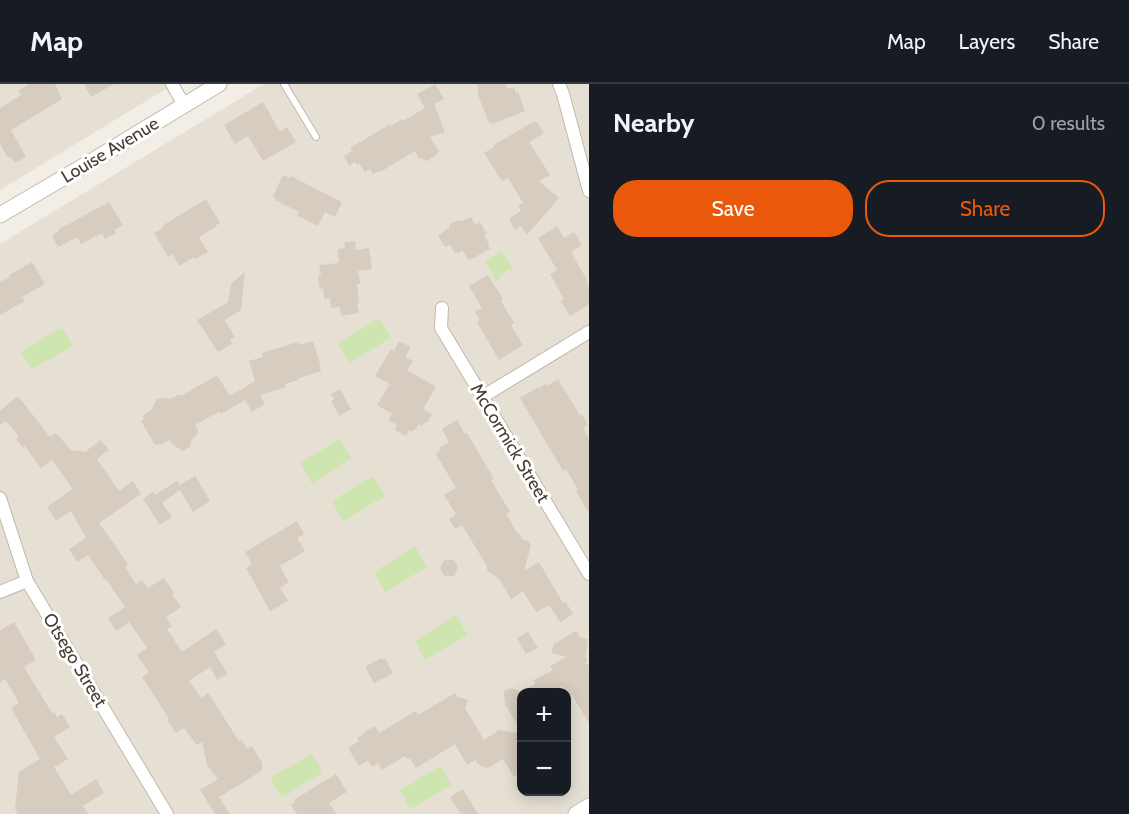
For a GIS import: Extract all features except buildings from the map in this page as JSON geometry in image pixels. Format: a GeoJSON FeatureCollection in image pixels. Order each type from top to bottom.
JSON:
{"type":"FeatureCollection","features":[{"type":"Feature","properties":{"kind":"street"},"geometry":{"type":"LineString","coordinates":[[172,84],[184,105]]}},
{"type":"Feature","properties":{"kind":"street","name":"Louise Avenue"},"geometry":{"type":"LineString","coordinates":[[0,215],[219,84]]}},
{"type":"Feature","properties":{"kind":"street"},"geometry":{"type":"LineString","coordinates":[[559,84],[589,191]]}},
{"type":"Feature","properties":{"kind":"street","name":"McCormick Street"},"geometry":{"type":"LineString","coordinates":[[442,308],[441,328],[589,574]]}},
{"type":"Feature","properties":{"kind":"street"},"geometry":{"type":"LineString","coordinates":[[482,397],[589,332]]}},
{"type":"Feature","properties":{"kind":"street","name":"Otsego Street"},"geometry":{"type":"LineString","coordinates":[[0,498],[27,580],[166,814]]}},
{"type":"Feature","properties":{"kind":"street"},"geometry":{"type":"LineString","coordinates":[[0,592],[27,580]]}},
{"type":"Feature","properties":{"kind":"street"},"geometry":{"type":"LineString","coordinates":[[576,814],[589,806]]}},
{"type":"Feature","properties":{"kind":"lane"},"geometry":{"type":"LineString","coordinates":[[284,84],[316,137]]}},
{"type":"Feature","properties":{"kind":"shaded area"},"geometry":{"type":"Polygon","coordinates":[[[0,84],[174,84],[0,190],[0,84]]]}},
{"type":"Feature","properties":{"kind":"shaded area"},"geometry":{"type":"Polygon","coordinates":[[[264,84],[589,84],[589,814],[0,814],[0,244],[264,84]]]}},
{"type":"Feature","properties":{"kind":"green space"},"geometry":{"type":"Polygon","coordinates":[[[502,251],[513,270],[509,269],[496,281],[485,262],[502,251]]]}},
{"type":"Feature","properties":{"kind":"green space"},"geometry":{"type":"Polygon","coordinates":[[[379,318],[391,338],[349,363],[338,343],[379,318]]]}},
{"type":"Feature","properties":{"kind":"green space"},"geometry":{"type":"Polygon","coordinates":[[[62,327],[73,346],[32,369],[21,352],[62,327]]]}},
{"type":"Feature","properties":{"kind":"green space"},"geometry":{"type":"Polygon","coordinates":[[[340,439],[351,458],[312,484],[300,463],[340,439]]]}},
{"type":"Feature","properties":{"kind":"green space"},"geometry":{"type":"Polygon","coordinates":[[[373,476],[385,496],[343,521],[332,501],[373,476]]]}},
{"type":"Feature","properties":{"kind":"green space"},"geometry":{"type":"Polygon","coordinates":[[[415,546],[427,567],[385,592],[374,572],[415,546]]]}},
{"type":"Feature","properties":{"kind":"green space"},"geometry":{"type":"Polygon","coordinates":[[[456,615],[468,635],[425,660],[415,641],[456,615]]]}},
{"type":"Feature","properties":{"kind":"green space"},"geometry":{"type":"Polygon","coordinates":[[[312,754],[323,772],[282,797],[270,778],[312,754]]]}},
{"type":"Feature","properties":{"kind":"green space"},"geometry":{"type":"Polygon","coordinates":[[[440,766],[452,785],[410,809],[400,790],[440,766]]]}}]}
